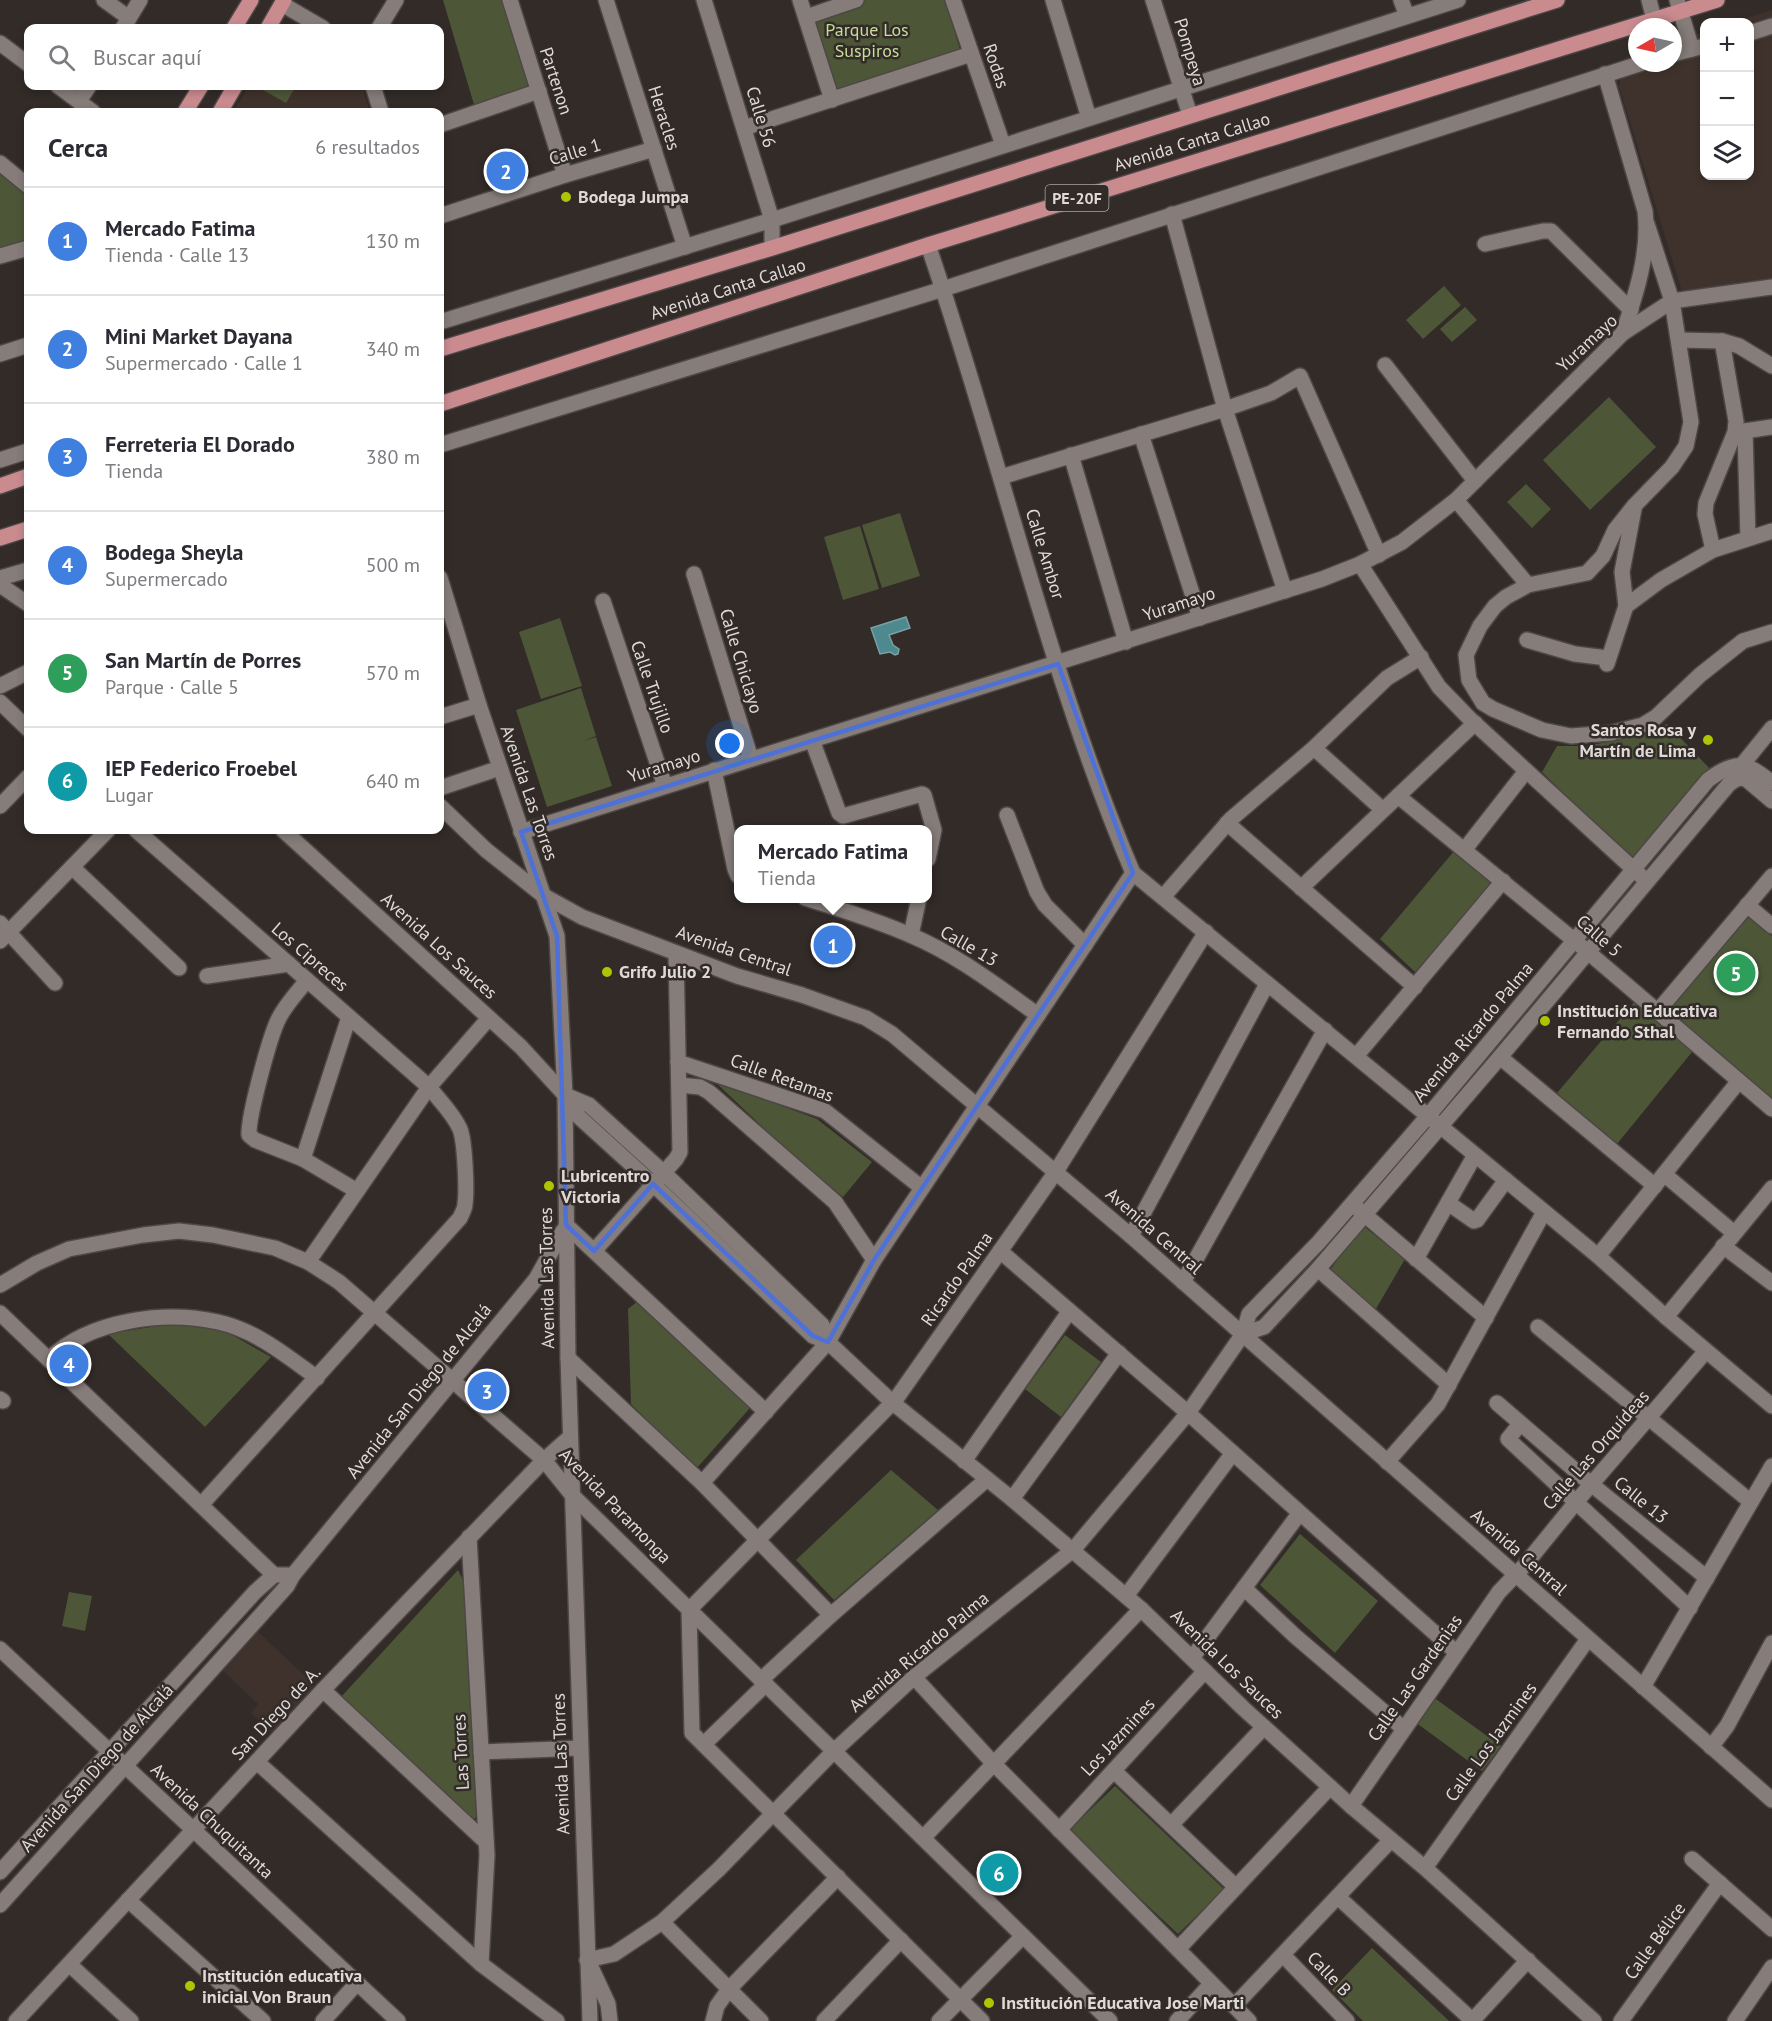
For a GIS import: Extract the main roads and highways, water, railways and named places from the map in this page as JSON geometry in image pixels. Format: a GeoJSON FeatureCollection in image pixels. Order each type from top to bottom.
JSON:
{"type":"FeatureCollection","features":[{"type":"Feature","properties":{"kind":"main road"},"geometry":{"type":"LineString","coordinates":[[236,24],[250,0]]}},
{"type":"Feature","properties":{"kind":"main road","name":"Avenida Canta Callao"},"geometry":{"type":"LineString","coordinates":[[444,348],[772,248],[1557,0]]}},
{"type":"Feature","properties":{"kind":"main road","name":"Avenida Canta Callao"},"geometry":{"type":"LineString","coordinates":[[1662,18],[1679,6],[1717,0]]}},
{"type":"Feature","properties":{"kind":"main road"},"geometry":{"type":"LineString","coordinates":[[270,24],[283,2]]}},
{"type":"Feature","properties":{"kind":"main road","name":"Avenida Canta Callao"},"geometry":{"type":"LineString","coordinates":[[444,403],[928,244],[1628,31]]}},
{"type":"Feature","properties":{"kind":"main road"},"geometry":{"type":"LineString","coordinates":[[187,108],[199,90]]}},
{"type":"Feature","properties":{"kind":"main road"},"geometry":{"type":"LineString","coordinates":[[222,108],[233,90]]}},
{"type":"Feature","properties":{"kind":"main road"},"geometry":{"type":"LineString","coordinates":[[0,486],[24,477]]}},
{"type":"Feature","properties":{"kind":"main road"},"geometry":{"type":"LineString","coordinates":[[0,538],[24,530]]}},
{"type":"Feature","properties":{"kind":"water"},"geometry":{"type":"Polygon","coordinates":[[[906,617],[910,628],[889,635],[893,645],[899,649],[898,654],[890,652],[880,654],[871,628],[906,617]]]}},
{"type":"Feature","properties":{"kind":"place","name":"Mini Market Dayana"},"geometry":{"type":"Point","coordinates":[506,171]}},
{"type":"Feature","properties":{"kind":"place","name":"Bodega Jumpa"},"geometry":{"type":"Point","coordinates":[566,197]}},
{"type":"Feature","properties":{"kind":"place","name":"Santos Rosa y Martín de Lima"},"geometry":{"type":"Point","coordinates":[1708,740]}},
{"type":"Feature","properties":{"kind":"place","name":"Mercado Fatima"},"geometry":{"type":"Point","coordinates":[833,945]}},
{"type":"Feature","properties":{"kind":"place","name":"Grifo Julio 2"},"geometry":{"type":"Point","coordinates":[607,972]}},
{"type":"Feature","properties":{"kind":"place","name":"San Martín de Porres"},"geometry":{"type":"Point","coordinates":[1736,973]}},
{"type":"Feature","properties":{"kind":"place","name":"Institución Educativa Fernando Sthal"},"geometry":{"type":"Point","coordinates":[1545,1021]}},
{"type":"Feature","properties":{"kind":"place","name":"Lubricentro Victoria"},"geometry":{"type":"Point","coordinates":[549,1186]}},
{"type":"Feature","properties":{"kind":"place","name":"Bodega Sheyla"},"geometry":{"type":"Point","coordinates":[69,1364]}},
{"type":"Feature","properties":{"kind":"place","name":"Ferreteria El Dorado"},"geometry":{"type":"Point","coordinates":[487,1391]}},
{"type":"Feature","properties":{"kind":"place","name":"IEP Federico Froebel"},"geometry":{"type":"Point","coordinates":[999,1873]}},
{"type":"Feature","properties":{"kind":"place","name":"Institución educativa inicial Von Braun"},"geometry":{"type":"Point","coordinates":[190,1986]}},
{"type":"Feature","properties":{"kind":"place","name":"Institución Educativa Jose Marti"},"geometry":{"type":"Point","coordinates":[989,2003]}},
{"type":"Feature","properties":{"kind":"park label","name":"Parque Los Suspiros"},"geometry":{"type":"Point","coordinates":[867,40]}}]}
